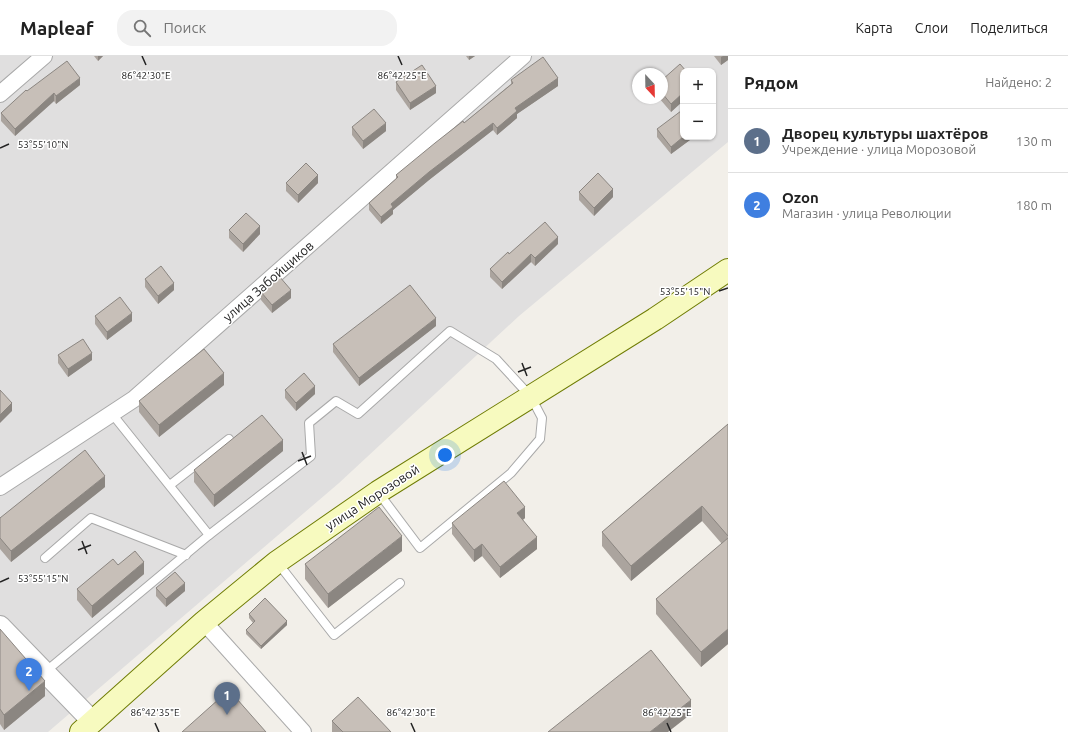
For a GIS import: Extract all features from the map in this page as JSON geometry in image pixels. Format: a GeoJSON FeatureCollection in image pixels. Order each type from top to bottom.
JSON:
{"type":"FeatureCollection","features":[{"type":"Feature","properties":{"kind":"main road","name":"улица Морозовой"},"geometry":{"type":"LineString","coordinates":[[87,727],[204,622],[277,562],[378,492],[655,319],[728,270]]}},
{"type":"Feature","properties":{"kind":"street"},"geometry":{"type":"LineString","coordinates":[[0,94],[44,56]]}},
{"type":"Feature","properties":{"kind":"street","name":"улица Забойщиков"},"geometry":{"type":"LineString","coordinates":[[0,487],[134,400],[523,56]]}},
{"type":"Feature","properties":{"kind":"street"},"geometry":{"type":"LineString","coordinates":[[204,622],[303,732]]}},
{"type":"Feature","properties":{"kind":"street"},"geometry":{"type":"LineString","coordinates":[[0,626],[45,672],[87,727]]}},
{"type":"Feature","properties":{"kind":"lane"},"geometry":{"type":"LineString","coordinates":[[45,672],[209,535],[312,456],[309,423],[336,400],[358,414],[450,331],[496,359],[531,397],[542,418],[540,439],[511,473],[420,548],[378,492]]}},
{"type":"Feature","properties":{"kind":"lane"},"geometry":{"type":"LineString","coordinates":[[113,415],[209,535]]}},
{"type":"Feature","properties":{"kind":"lane"},"geometry":{"type":"LineString","coordinates":[[170,485],[229,439]]}},
{"type":"Feature","properties":{"kind":"lane"},"geometry":{"type":"LineString","coordinates":[[45,558],[91,518],[186,555]]}},
{"type":"Feature","properties":{"kind":"lane"},"geometry":{"type":"LineString","coordinates":[[277,562],[334,635],[400,583]]}},
{"type":"Feature","properties":{"kind":"shaded area"},"geometry":{"type":"Polygon","coordinates":[[[0,56],[728,56],[728,142],[519,316],[339,483],[48,732],[0,732],[0,56]]]}},
{"type":"Feature","properties":{"kind":"building"},"geometry":{"type":"Polygon","coordinates":[[[543,57],[558,78],[515,108],[517,111],[497,128],[493,123],[429,172],[391,204],[393,207],[381,217],[369,203],[398,177],[396,175],[513,83],[511,80],[543,57]]]}},
{"type":"Feature","properties":{"kind":"building"},"geometry":{"type":"Polygon","coordinates":[[[67,61],[80,78],[56,96],[54,93],[15,129],[1,113],[26,90],[27,91],[67,61]]]}},
{"type":"Feature","properties":{"kind":"building"},"geometry":{"type":"Polygon","coordinates":[[[680,64],[683,68],[680,68],[680,96],[671,104],[668,100],[668,75],[680,64]]]}},
{"type":"Feature","properties":{"kind":"building"},"geometry":{"type":"Polygon","coordinates":[[[422,65],[436,86],[410,103],[396,82],[422,65]]]}},
{"type":"Feature","properties":{"kind":"building"},"geometry":{"type":"Polygon","coordinates":[[[374,109],[386,123],[363,141],[352,127],[374,109]]]}},
{"type":"Feature","properties":{"kind":"building"},"geometry":{"type":"Polygon","coordinates":[[[680,112],[680,140],[671,147],[657,129],[680,112]]]}},
{"type":"Feature","properties":{"kind":"building"},"geometry":{"type":"Polygon","coordinates":[[[306,163],[318,175],[298,195],[286,183],[306,163]]]}},
{"type":"Feature","properties":{"kind":"building"},"geometry":{"type":"Polygon","coordinates":[[[598,173],[613,189],[594,208],[579,192],[598,173]]]}},
{"type":"Feature","properties":{"kind":"building"},"geometry":{"type":"Polygon","coordinates":[[[246,213],[260,226],[243,244],[229,230],[246,213]]]}},
{"type":"Feature","properties":{"kind":"building"},"geometry":{"type":"Polygon","coordinates":[[[545,222],[558,237],[535,258],[531,254],[502,282],[490,269],[508,252],[509,254],[545,222]]]}},
{"type":"Feature","properties":{"kind":"building"},"geometry":{"type":"Polygon","coordinates":[[[161,266],[174,283],[158,296],[145,279],[161,266]]]}},
{"type":"Feature","properties":{"kind":"building"},"geometry":{"type":"Polygon","coordinates":[[[279,276],[291,290],[272,305],[261,292],[279,276]]]}},
{"type":"Feature","properties":{"kind":"building"},"geometry":{"type":"Polygon","coordinates":[[[410,285],[436,318],[359,378],[333,344],[410,285]]]}},
{"type":"Feature","properties":{"kind":"building"},"geometry":{"type":"Polygon","coordinates":[[[120,297],[132,313],[107,332],[95,316],[120,297]]]}},
{"type":"Feature","properties":{"kind":"building"},"geometry":{"type":"Polygon","coordinates":[[[83,339],[92,353],[68,369],[58,355],[83,339]]]}},
{"type":"Feature","properties":{"kind":"building"},"geometry":{"type":"Polygon","coordinates":[[[204,349],[224,373],[159,425],[139,401],[204,349]]]}},
{"type":"Feature","properties":{"kind":"building"},"geometry":{"type":"Polygon","coordinates":[[[304,373],[315,386],[296,403],[285,390],[304,373]]]}},
{"type":"Feature","properties":{"kind":"building"},"geometry":{"type":"Polygon","coordinates":[[[0,390],[12,403],[0,415],[0,390]]]}},
{"type":"Feature","properties":{"kind":"building"},"geometry":{"type":"Polygon","coordinates":[[[262,415],[283,440],[214,495],[194,470],[262,415]]]}},
{"type":"Feature","properties":{"kind":"building"},"geometry":{"type":"Polygon","coordinates":[[[728,424],[728,536],[702,506],[631,566],[602,532],[728,424]]]}},
{"type":"Feature","properties":{"kind":"building"},"geometry":{"type":"Polygon","coordinates":[[[85,450],[105,476],[11,551],[0,538],[0,518],[85,450]]]}},
{"type":"Feature","properties":{"kind":"building"},"geometry":{"type":"Polygon","coordinates":[[[504,481],[525,507],[517,513],[537,537],[500,567],[482,544],[474,550],[452,523],[504,481]]]}},
{"type":"Feature","properties":{"kind":"building"},"geometry":{"type":"Polygon","coordinates":[[[379,507],[402,536],[328,594],[305,564],[379,507]]]}},
{"type":"Feature","properties":{"kind":"building"},"geometry":{"type":"Polygon","coordinates":[[[728,538],[728,629],[701,652],[656,599],[728,538]]]}},
{"type":"Feature","properties":{"kind":"building"},"geometry":{"type":"Polygon","coordinates":[[[135,551],[144,562],[92,606],[77,589],[113,559],[118,565],[135,551]]]}},
{"type":"Feature","properties":{"kind":"building"},"geometry":{"type":"Polygon","coordinates":[[[175,572],[185,583],[166,599],[156,588],[175,572]]]}},
{"type":"Feature","properties":{"kind":"building"},"geometry":{"type":"Polygon","coordinates":[[[265,598],[287,621],[261,646],[246,630],[255,621],[249,614],[265,598]]]}},
{"type":"Feature","properties":{"kind":"building"},"geometry":{"type":"Polygon","coordinates":[[[0,629],[45,681],[4,715],[0,709],[0,629]]]}},
{"type":"Feature","properties":{"kind":"building"},"geometry":{"type":"Polygon","coordinates":[[[651,650],[691,700],[650,732],[548,732],[651,650]]]}},
{"type":"Feature","properties":{"kind":"building"},"geometry":{"type":"Polygon","coordinates":[[[229,690],[266,732],[182,732],[229,690]]]}},
{"type":"Feature","properties":{"kind":"building"},"geometry":{"type":"Polygon","coordinates":[[[358,697],[391,732],[343,732],[332,721],[358,697]]]}},
{"type":"Feature","properties":{"kind":"place","name":"Ozon"},"geometry":{"type":"Point","coordinates":[29,691]}},
{"type":"Feature","properties":{"kind":"place","name":"Дворец культуры шахтёров"},"geometry":{"type":"Point","coordinates":[227,715]}}]}
